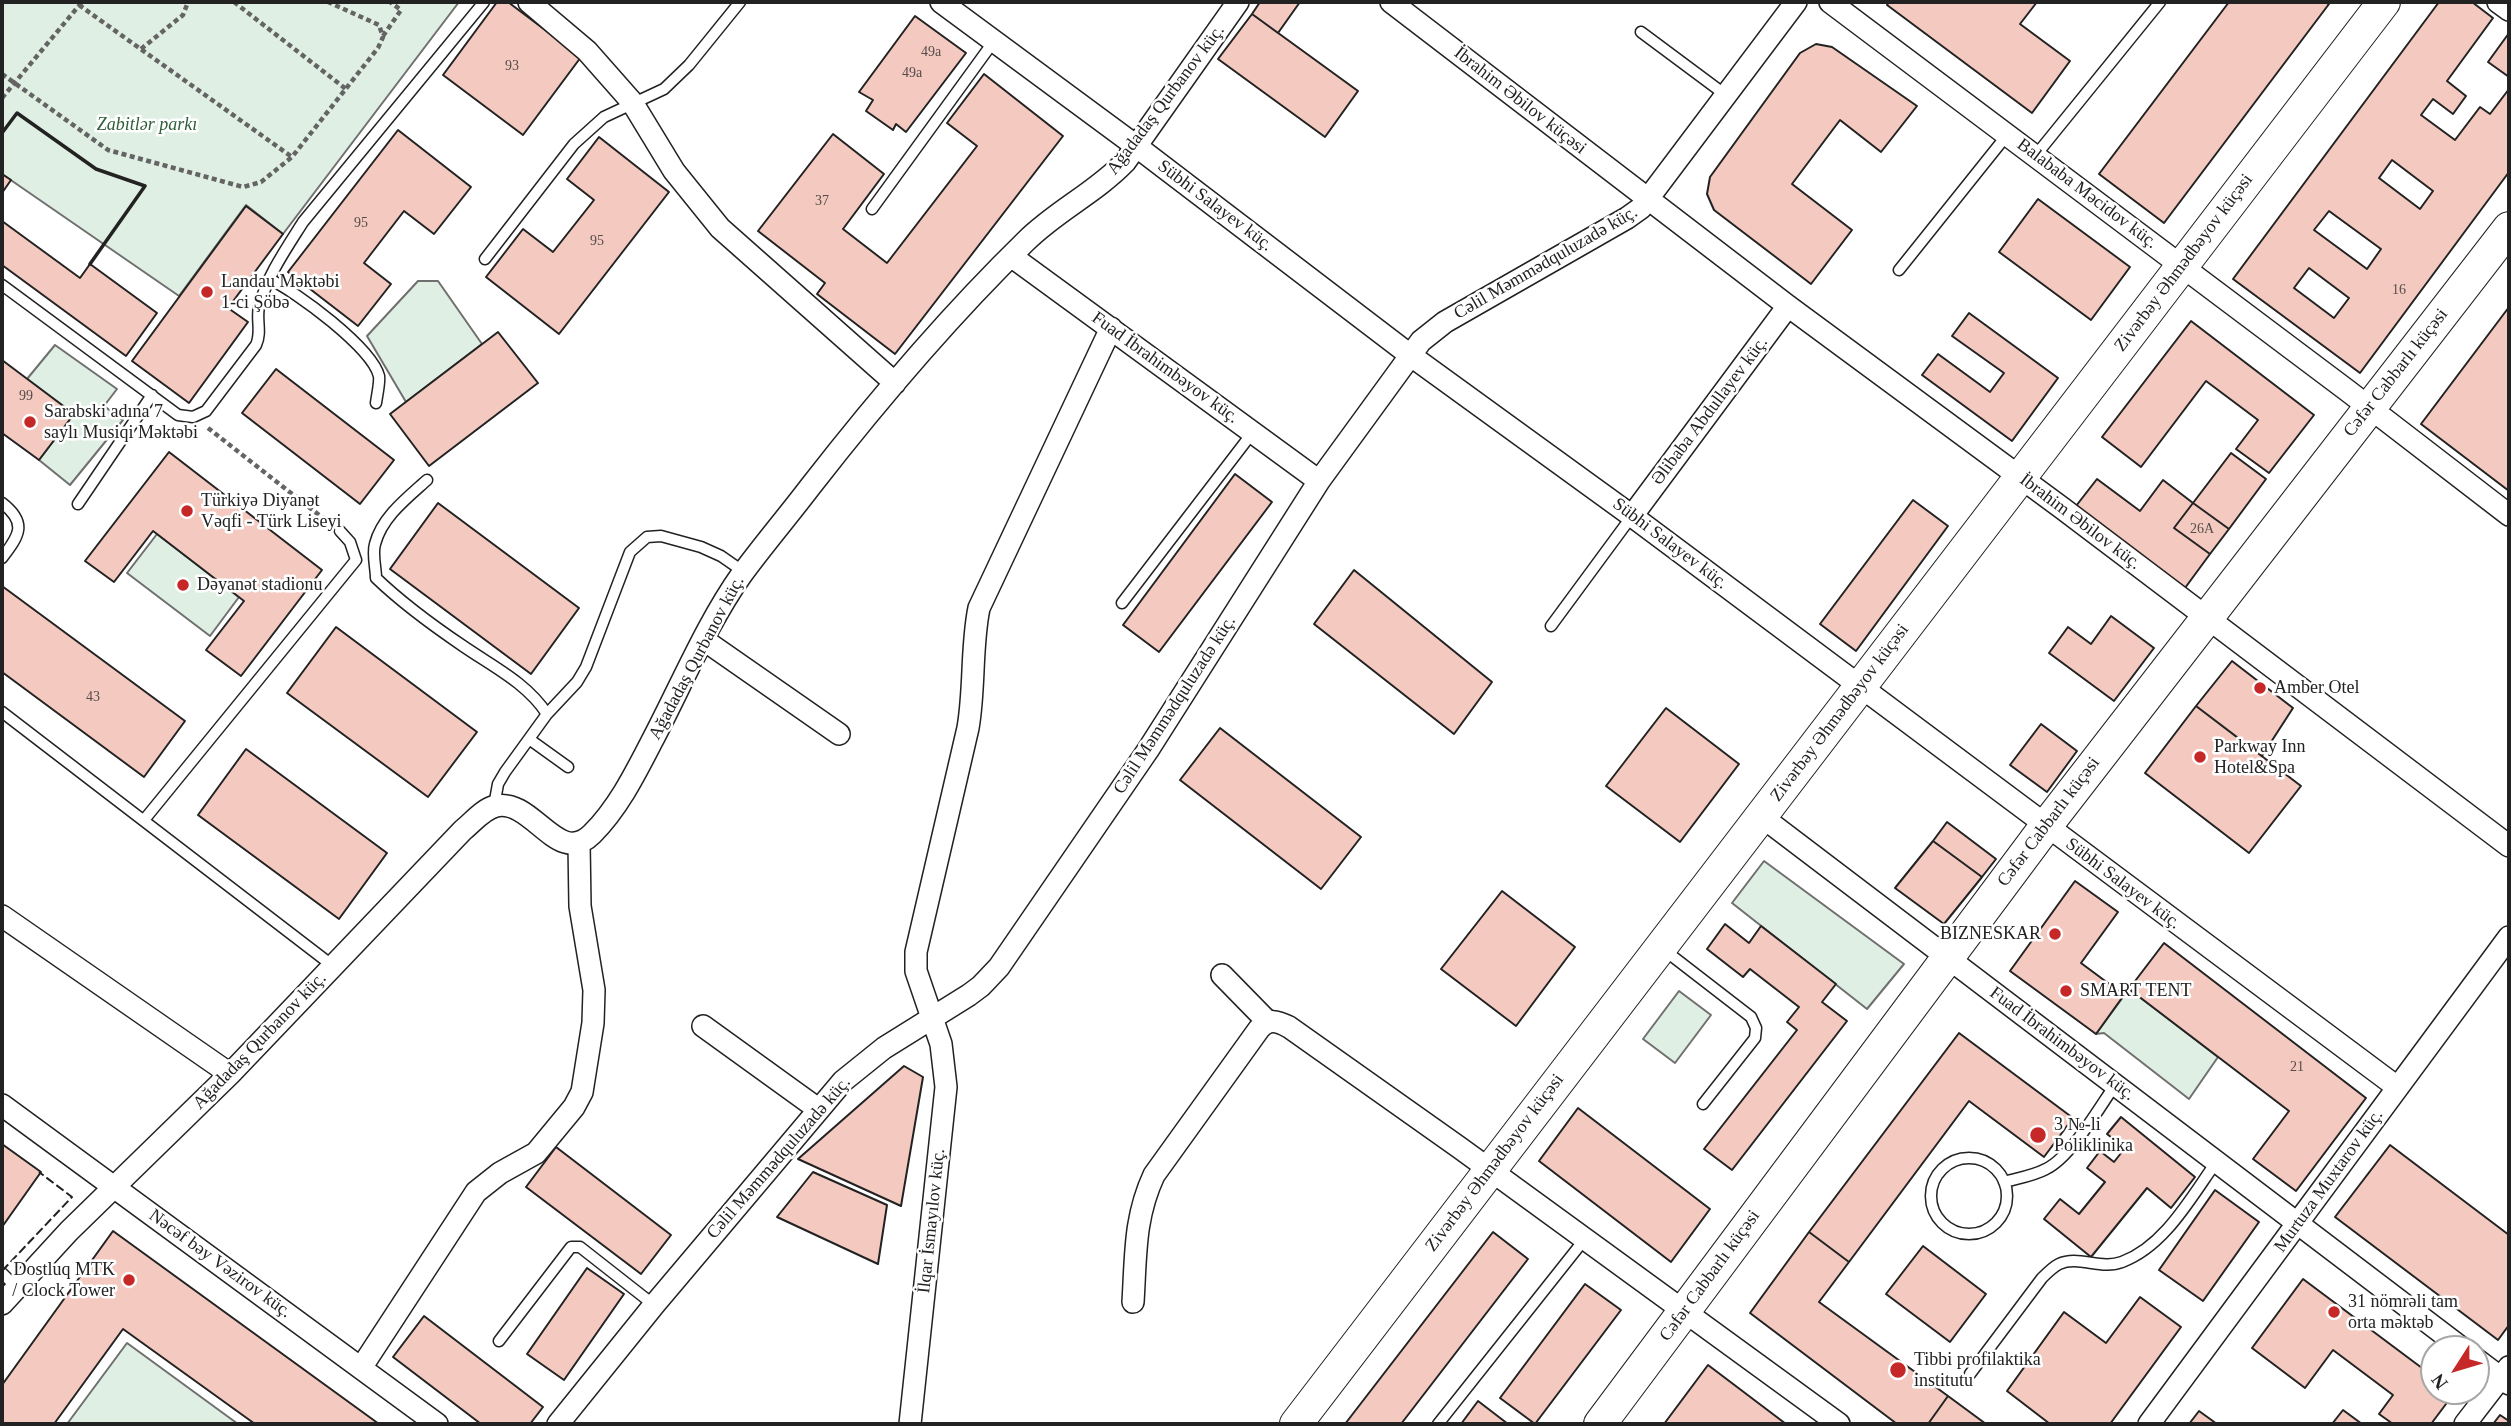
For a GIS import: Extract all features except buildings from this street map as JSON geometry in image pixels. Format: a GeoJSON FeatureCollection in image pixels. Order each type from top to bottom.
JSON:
{"type":"FeatureCollection","features":[{"type":"Feature","properties":{"kind":"main road","name":"Zivərbəy Əhmədbəyov küçəsi"},"geometry":{"type":"LineString","coordinates":[[1296,1424],[2384,2]]}},
{"type":"Feature","properties":{"kind":"main road","name":"Cəfər Cabbarlı küçəsi"},"geometry":{"type":"LineString","coordinates":[[1600,1424],[2046,826],[2509,228]]}},
{"type":"Feature","properties":{"kind":"street"},"geometry":{"type":"LineString","coordinates":[[529,2],[587,51],[632,103],[674,171],[720,228],[895,383]]}},
{"type":"Feature","properties":{"kind":"street","name":"Sübhi Salayev küç."},"geometry":{"type":"LineString","coordinates":[[941,2],[1136,146],[1410,355],[1632,516],[2398,1087]]}},
{"type":"Feature","properties":{"kind":"street","name":"Ağadadaş Qurbanov küç."},"geometry":{"type":"LineString","coordinates":[[579,843],[602,823],[630,784],[704,640],[744,572],[852,433],[1011,256],[1042,226],[1109,178],[1136,146],[1238,2]]}},
{"type":"Feature","properties":{"kind":"street","name":"İbrahim Əbilov küçəsi"},"geometry":{"type":"LineString","coordinates":[[1391,2],[1648,201]]}},
{"type":"Feature","properties":{"kind":"street","name":"Cəlil Məmmədquluzadə küç."},"geometry":{"type":"LineString","coordinates":[[558,1424],[843,1081],[864,1063],[975,991],[999,967],[1148,750],[1319,481],[1421,341],[1445,322],[1627,218],[1648,201],[1796,2]]}},
{"type":"Feature","properties":{"kind":"street","name":"Balababa Məcidov küç."},"geometry":{"type":"LineString","coordinates":[[1830,2],[2036,155],[2509,515]]}},
{"type":"Feature","properties":{"kind":"street"},"geometry":{"type":"LineString","coordinates":[[2498,2],[2509,10]]}},
{"type":"Feature","properties":{"kind":"street","name":"İbrahim Əbilov küç."},"geometry":{"type":"LineString","coordinates":[[1648,201],[2020,477],[2509,846]]}},
{"type":"Feature","properties":{"kind":"street","name":"Fuad İbrahimbəyov küç."},"geometry":{"type":"LineString","coordinates":[[1011,256],[1319,481]]}},
{"type":"Feature","properties":{"kind":"street","name":"Əlibaba Abdullayev küç."},"geometry":{"type":"LineString","coordinates":[[1632,516],[1788,306]]}},
{"type":"Feature","properties":{"kind":"street","name":"İlqar İsmayılov küç."},"geometry":{"type":"LineString","coordinates":[[910,1424],[946,1087],[941,1044],[916,971],[916,952],[973,701],[979,608],[1111,328]]}},
{"type":"Feature","properties":{"kind":"street"},"geometry":{"type":"LineString","coordinates":[[704,640],[839,734]]}},
{"type":"Feature","properties":{"kind":"street"},"geometry":{"type":"LineString","coordinates":[[361,1368],[476,1192],[500,1173],[536,1153],[574,1107],[582,1092],[593,1023],[594,990],[580,906],[579,843],[569,845],[561,841],[520,810],[505,805],[494,806]]}},
{"type":"Feature","properties":{"kind":"street","name":"Ağadadaş Qurbanov küç."},"geometry":{"type":"LineString","coordinates":[[2,1304],[69,1231],[230,1074],[463,830],[494,806]]}},
{"type":"Feature","properties":{"kind":"street","name":"Fuad İbrahimbəyov küç."},"geometry":{"type":"LineString","coordinates":[[1761,816],[2445,1335]]}},
{"type":"Feature","properties":{"kind":"street"},"geometry":{"type":"LineString","coordinates":[[2,916],[230,1074]]}},
{"type":"Feature","properties":{"kind":"street","name":"Murtuza Muxtarov küç."},"geometry":{"type":"LineString","coordinates":[[2149,1424],[2509,937]]}},
{"type":"Feature","properties":{"kind":"street"},"geometry":{"type":"LineString","coordinates":[[1222,975],[1268,1022]]}},
{"type":"Feature","properties":{"kind":"street"},"geometry":{"type":"LineString","coordinates":[[1133,1302],[1138,1219],[1143,1199],[1154,1175],[1254,1036],[1268,1022],[1277,1021],[1490,1170],[1839,1424]]}},
{"type":"Feature","properties":{"kind":"street"},"geometry":{"type":"LineString","coordinates":[[703,1026],[818,1109]]}},
{"type":"Feature","properties":{"kind":"street","name":"Nəcəf bəy Vəzirov küç."},"geometry":{"type":"LineString","coordinates":[[2,1105],[437,1424]]}},
{"type":"Feature","properties":{"kind":"street"},"geometry":{"type":"LineString","coordinates":[[2465,1424],[2506,1376],[2490,1367]]}},
{"type":"Feature","properties":{"kind":"lane"},"geometry":{"type":"LineString","coordinates":[[2,285],[178,415],[193,417],[206,411],[256,345],[260,336],[257,317],[269,279],[303,222],[484,2]]}},
{"type":"Feature","properties":{"kind":"lane"},"geometry":{"type":"LineString","coordinates":[[485,259],[574,144],[604,117],[664,89],[689,65],[740,2]]}},
{"type":"Feature","properties":{"kind":"lane"},"geometry":{"type":"LineString","coordinates":[[2036,155],[2160,2]]}},
{"type":"Feature","properties":{"kind":"lane"},"geometry":{"type":"LineString","coordinates":[[1642,32],[1727,96]]}},
{"type":"Feature","properties":{"kind":"lane"},"geometry":{"type":"LineString","coordinates":[[872,209],[995,41]]}},
{"type":"Feature","properties":{"kind":"lane"},"geometry":{"type":"LineString","coordinates":[[1899,270],[2007,135]]}},
{"type":"Feature","properties":{"kind":"lane"},"geometry":{"type":"LineString","coordinates":[[269,279],[296,293],[369,356],[379,377],[376,403]]}},
{"type":"Feature","properties":{"kind":"lane"},"geometry":{"type":"LineString","coordinates":[[78,504],[152,396]]}},
{"type":"Feature","properties":{"kind":"lane"},"geometry":{"type":"LineString","coordinates":[[1122,603],[1253,432]]}},
{"type":"Feature","properties":{"kind":"lane"},"geometry":{"type":"LineString","coordinates":[[427,480],[401,503],[384,524],[374,546],[376,578],[427,621],[528,690],[547,714]]}},
{"type":"Feature","properties":{"kind":"lane"},"geometry":{"type":"LineString","coordinates":[[2,503],[12,511],[19,526],[18,537],[2,558]]}},
{"type":"Feature","properties":{"kind":"lane"},"geometry":{"type":"LineString","coordinates":[[1551,626],[1632,516]]}},
{"type":"Feature","properties":{"kind":"lane"},"geometry":{"type":"LineString","coordinates":[[144,820],[356,560],[351,542],[340,531]]}},
{"type":"Feature","properties":{"kind":"lane"},"geometry":{"type":"LineString","coordinates":[[494,806],[498,784],[547,714],[577,682],[586,667],[630,552],[647,537],[661,536],[701,547],[744,572]]}},
{"type":"Feature","properties":{"kind":"lane"},"geometry":{"type":"LineString","coordinates":[[2,712],[332,966]]}},
{"type":"Feature","properties":{"kind":"lane"},"geometry":{"type":"LineString","coordinates":[[529,739],[568,766]]}},
{"type":"Feature","properties":{"kind":"lane"},"geometry":{"type":"LineString","coordinates":[[1661,947],[1751,1017],[1756,1028],[1755,1038],[1703,1104]]}},
{"type":"Feature","properties":{"kind":"lane"},"geometry":{"type":"LineString","coordinates":[[2004,1182],[2035,1175],[2058,1161],[2115,1085]]}},
{"type":"Feature","properties":{"kind":"lane"},"geometry":{"type":"LineString","coordinates":[[1963,1158],[1980,1160],[1994,1168],[2004,1182],[2007,1198],[2003,1215],[1991,1227],[1975,1234],[1958,1233],[1944,1225],[1933,1211],[1931,1194],[1936,1178],[1947,1165],[1955,1161],[1963,1158]]}},
{"type":"Feature","properties":{"kind":"lane"},"geometry":{"type":"LineString","coordinates":[[1970,1374],[2042,1278],[2057,1264],[2071,1260],[2104,1265],[2121,1263],[2146,1249],[2165,1231],[2217,1161]]}},
{"type":"Feature","properties":{"kind":"lane"},"geometry":{"type":"LineString","coordinates":[[1438,1424],[1584,1240]]}},
{"type":"Feature","properties":{"kind":"lane"},"geometry":{"type":"LineString","coordinates":[[499,1341],[571,1247],[580,1247],[654,1306]]}},
{"type":"Feature","properties":{"kind":"lane"},"geometry":{"type":"LineString","coordinates":[[2,1273],[17,1288]]}},
{"type":"Feature","properties":{"kind":"path"},"geometry":{"type":"LineString","coordinates":[[141,49],[183,15],[188,2]]}},
{"type":"Feature","properties":{"kind":"path"},"geometry":{"type":"LineString","coordinates":[[234,2],[346,89]]}},
{"type":"Feature","properties":{"kind":"path"},"geometry":{"type":"LineString","coordinates":[[328,2],[379,25],[383,37]]}},
{"type":"Feature","properties":{"kind":"path"},"geometry":{"type":"LineString","coordinates":[[2,74],[108,150],[243,187],[261,183],[292,157],[378,48],[401,10],[390,2]]}},
{"type":"Feature","properties":{"kind":"path"},"geometry":{"type":"LineString","coordinates":[[2,99],[81,3],[292,157]]}},
{"type":"Feature","properties":{"kind":"path"},"geometry":{"type":"LineString","coordinates":[[193,417],[340,531]]}},
{"type":"Feature","properties":{"kind":"green space","name":"Zabitlər parkı"},"geometry":{"type":"Polygon","coordinates":[[[2,2],[459,2],[283,234],[246,205],[179,296],[2,174],[2,2]]]}},
{"type":"Feature","properties":{"kind":"green space"},"geometry":{"type":"Polygon","coordinates":[[[418,281],[438,281],[482,344],[406,402],[367,336],[418,281]]]}},
{"type":"Feature","properties":{"kind":"green space"},"geometry":{"type":"Polygon","coordinates":[[[55,345],[117,389],[104,406],[123,420],[70,485],[39,460],[74,414],[27,379],[55,345]]]}},
{"type":"Feature","properties":{"kind":"green space","name":"Dəyanət stadionu"},"geometry":{"type":"Polygon","coordinates":[[[157,534],[239,597],[210,636],[127,573],[157,534]]]}},
{"type":"Feature","properties":{"kind":"green space"},"geometry":{"type":"Polygon","coordinates":[[[1764,861],[1904,964],[1867,1009],[1732,903],[1764,861]]]}},
{"type":"Feature","properties":{"kind":"green space"},"geometry":{"type":"Polygon","coordinates":[[[2129,989],[2218,1057],[2189,1099],[2104,1033],[2096,1034],[2129,989]]]}},
{"type":"Feature","properties":{"kind":"green space"},"geometry":{"type":"Polygon","coordinates":[[[1679,991],[1711,1015],[1675,1063],[1643,1039],[1679,991]]]}},
{"type":"Feature","properties":{"kind":"green space"},"geometry":{"type":"Polygon","coordinates":[[[127,1343],[238,1424],[67,1424],[127,1343]]]}},
{"type":"Feature","properties":{"kind":"fence"},"geometry":{"type":"LineString","coordinates":[[2,1271],[72,1197],[39,1172]]}},
{"type":"Feature","properties":{"kind":"wall"},"geometry":{"type":"LineString","coordinates":[[2,133],[17,113],[96,169],[145,186],[90,264]]}},
{"type":"Feature","properties":{"kind":"place","name":"Landau Məktəbi 1-ci Şöbə"},"geometry":{"type":"Point","coordinates":[207,292]}},
{"type":"Feature","properties":{"kind":"place","name":"Sarabski adına 7 saylı Musiqi Məktəbi"},"geometry":{"type":"Point","coordinates":[30,422]}},
{"type":"Feature","properties":{"kind":"place","name":"Türkiyə Diyanət Vəqfi - Türk Liseyi"},"geometry":{"type":"Point","coordinates":[187,511]}},
{"type":"Feature","properties":{"kind":"place","name":"Dəyanət stadionu"},"geometry":{"type":"Point","coordinates":[183,585]}},
{"type":"Feature","properties":{"kind":"place","name":"Amber Otel"},"geometry":{"type":"Point","coordinates":[2260,688]}},
{"type":"Feature","properties":{"kind":"place","name":"Parkway Inn Hotel&Spa"},"geometry":{"type":"Point","coordinates":[2200,757]}},
{"type":"Feature","properties":{"kind":"place","name":"BIZNESKAR"},"geometry":{"type":"Point","coordinates":[2055,934]}},
{"type":"Feature","properties":{"kind":"place","name":"SMART TENT"},"geometry":{"type":"Point","coordinates":[2066,991]}},
{"type":"Feature","properties":{"kind":"place","name":"3 №-li Poliklinika"},"geometry":{"type":"Point","coordinates":[2038,1135]}},
{"type":"Feature","properties":{"kind":"place","name":"Dostluq MTK / Clock Tower"},"geometry":{"type":"Point","coordinates":[129,1280]}},
{"type":"Feature","properties":{"kind":"place","name":"31 nömrəli tam orta məktəb"},"geometry":{"type":"Point","coordinates":[2334,1312]}},
{"type":"Feature","properties":{"kind":"place","name":"Tibbi profilaktika institutu"},"geometry":{"type":"Point","coordinates":[1898,1370]}}]}
